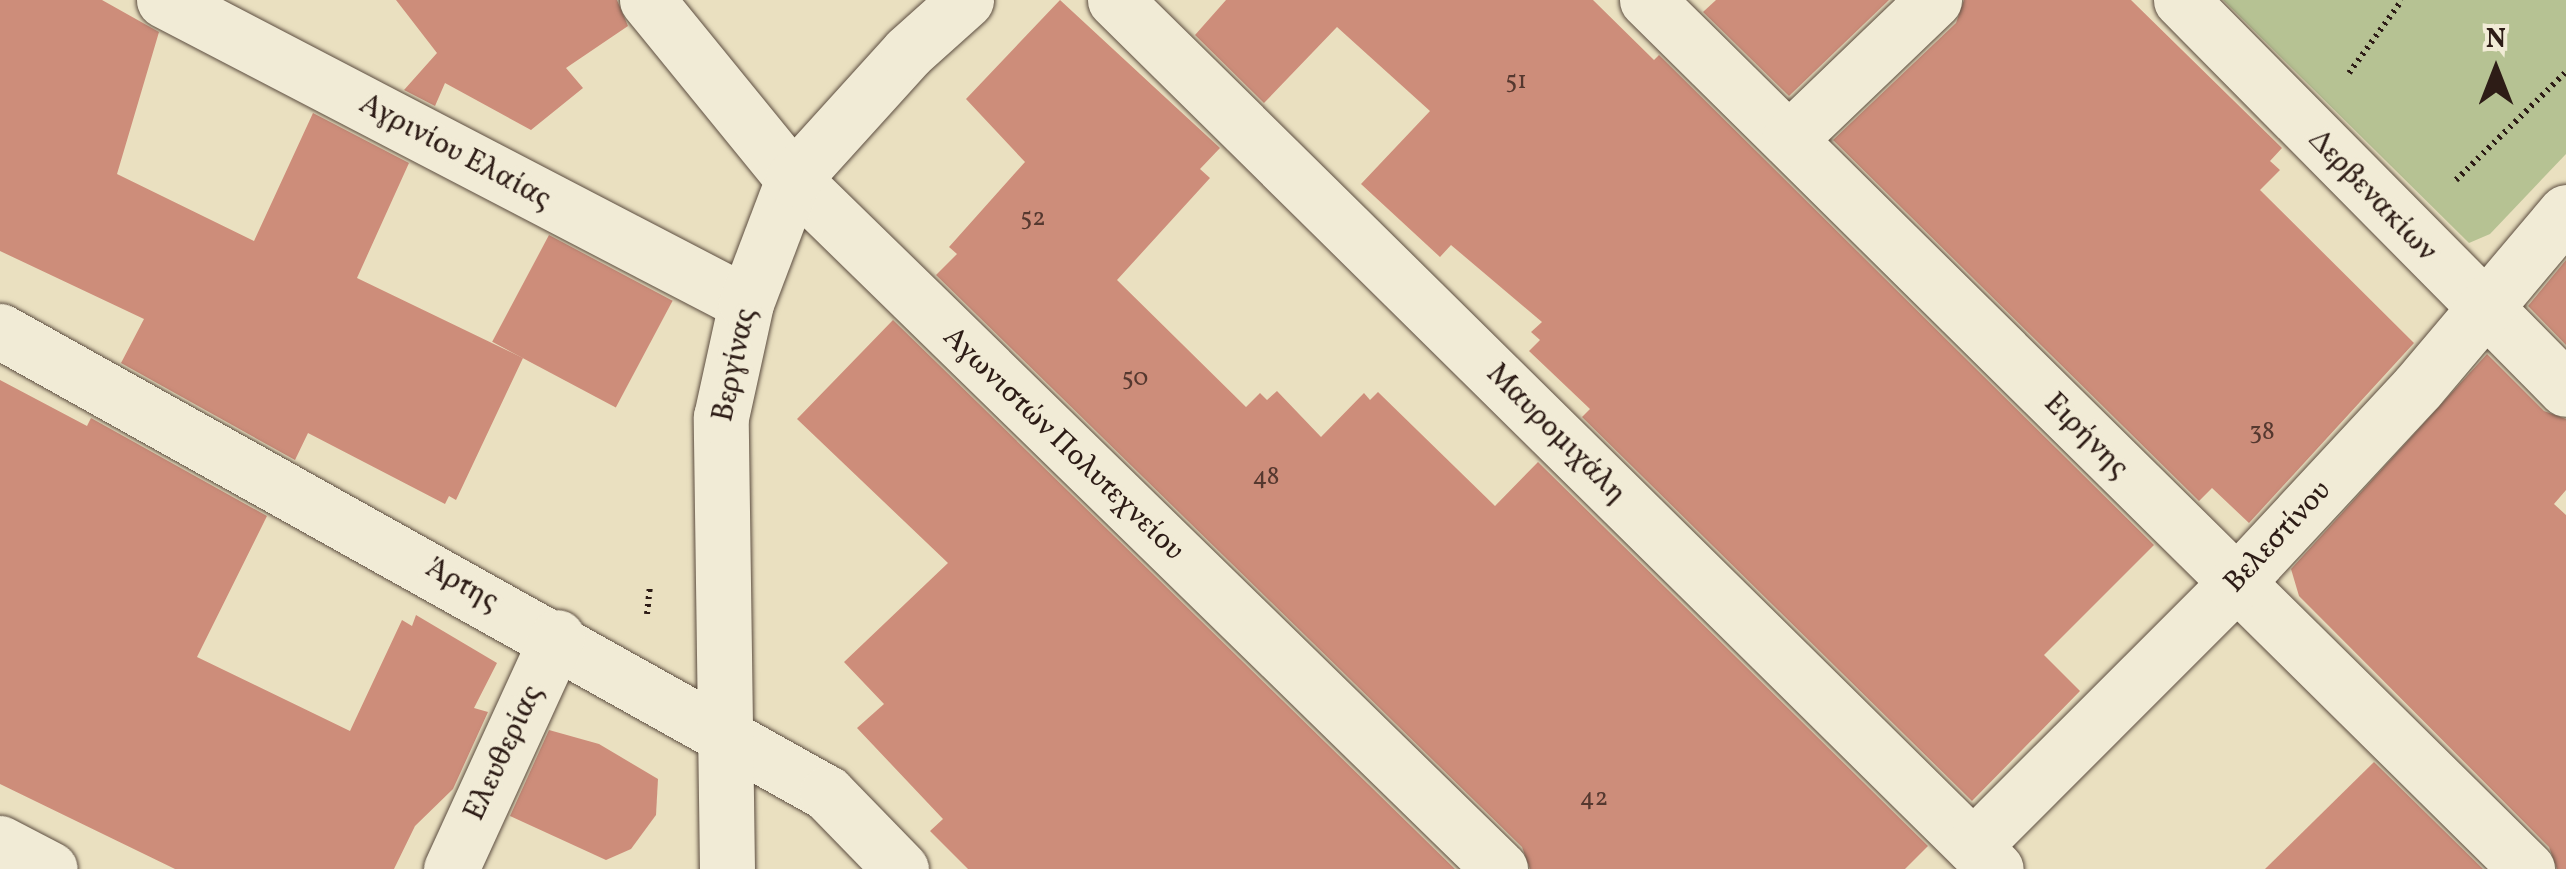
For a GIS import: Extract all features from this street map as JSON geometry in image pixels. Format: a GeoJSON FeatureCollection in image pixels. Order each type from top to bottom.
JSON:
{"type":"FeatureCollection","features":[{"type":"Feature","properties":{"kind":"street","name":"Αγρινίου Ελαίας"},"geometry":{"type":"LineString","coordinates":[[164,0],[746,302]]}},
{"type":"Feature","properties":{"kind":"street","name":"Αγωνιστών Πολυτεχνείου"},"geometry":{"type":"LineString","coordinates":[[646,0],[792,179],[1500,869]]}},
{"type":"Feature","properties":{"kind":"street","name":"Βεργίνας"},"geometry":{"type":"LineString","coordinates":[[727,869],[720,731],[720,417],[746,302],[792,179],[908,52],[966,0]]}},
{"type":"Feature","properties":{"kind":"street","name":"Μαυρομιχάλη"},"geometry":{"type":"LineString","coordinates":[[1115,0],[1985,858]]}},
{"type":"Feature","properties":{"kind":"street","name":"Ειρήνης"},"geometry":{"type":"LineString","coordinates":[[1647,0],[2234,586],[2527,869]]}},
{"type":"Feature","properties":{"kind":"street"},"geometry":{"type":"LineString","coordinates":[[1790,139],[1934,0]]}},
{"type":"Feature","properties":{"kind":"street","name":"Δερβενακίων"},"geometry":{"type":"LineString","coordinates":[[2181,0],[2481,309],[2566,388]]}},
{"type":"Feature","properties":{"kind":"street","name":"Βελεστίνου"},"geometry":{"type":"LineString","coordinates":[[1985,858],[2418,387],[2566,212]]}},
{"type":"Feature","properties":{"kind":"street","name":"Άρτης"},"geometry":{"type":"LineString","coordinates":[[0,331],[557,637],[828,793],[901,869]]}},
{"type":"Feature","properties":{"kind":"street","name":"Ελευθερίας"},"geometry":{"type":"LineString","coordinates":[[451,869],[557,637]]}},
{"type":"Feature","properties":{"kind":"street"},"geometry":{"type":"LineString","coordinates":[[0,843],[50,869]]}},
{"type":"Feature","properties":{"kind":"path"},"geometry":{"type":"LineString","coordinates":[[2348,74],[2402,0]]}},
{"type":"Feature","properties":{"kind":"path"},"geometry":{"type":"LineString","coordinates":[[2336,62],[2362,88]]}},
{"type":"Feature","properties":{"kind":"path"},"geometry":{"type":"LineString","coordinates":[[2444,168],[2458,182],[2566,72]]}},
{"type":"Feature","properties":{"kind":"green space"},"geometry":{"type":"Polygon","coordinates":[[[2223,0],[2566,0],[2566,154],[2490,234],[2469,243],[2223,0]]]}},
{"type":"Feature","properties":{"kind":"building"},"geometry":{"type":"Polygon","coordinates":[[[0,0],[102,0],[159,32],[117,174],[254,241],[313,113],[409,163],[357,278],[523,358],[456,500],[449,496],[445,504],[308,433],[295,460],[121,363],[144,319],[0,251],[0,0]]]}},
{"type":"Feature","properties":{"kind":"building"},"geometry":{"type":"Polygon","coordinates":[[[396,0],[617,0],[628,26],[566,68],[583,88],[531,130],[445,83],[435,106],[404,90],[437,53],[396,0]]]}},
{"type":"Feature","properties":{"kind":"building"},"geometry":{"type":"Polygon","coordinates":[[[1060,0],[1220,148],[1200,169],[1210,178],[1117,280],[1246,407],[1260,393],[1267,400],[1277,391],[1321,437],[1364,393],[1370,400],[1378,392],[1495,506],[1538,462],[1928,846],[1905,869],[1530,869],[1522,847],[936,275],[957,254],[949,247],[1025,162],[966,99],[1060,0]]]}},
{"type":"Feature","properties":{"kind":"building"},"geometry":{"type":"Polygon","coordinates":[[[1226,0],[1593,0],[1654,60],[1659,55],[2154,545],[2044,655],[2080,691],[1972,801],[1582,417],[1590,409],[1529,351],[1540,340],[1531,332],[1542,322],[1451,245],[1440,257],[1361,184],[1430,111],[1337,27],[1264,103],[1195,35],[1226,0]]]}},
{"type":"Feature","properties":{"kind":"building"},"geometry":{"type":"Polygon","coordinates":[[[1716,0],[1889,0],[1789,96],[1703,12],[1716,0]]]}},
{"type":"Feature","properties":{"kind":"building"},"geometry":{"type":"Polygon","coordinates":[[[1964,0],[2131,0],[2282,148],[2270,161],[2280,170],[2260,190],[2414,343],[2249,523],[2212,488],[2199,501],[1833,140],[1956,23],[1964,0]]]}},
{"type":"Feature","properties":{"kind":"building"},"geometry":{"type":"Polygon","coordinates":[[[549,235],[673,301],[616,408],[492,342],[549,235]]]}},
{"type":"Feature","properties":{"kind":"building"},"geometry":{"type":"Polygon","coordinates":[[[2566,260],[2566,345],[2528,306],[2566,260]]]}},
{"type":"Feature","properties":{"kind":"building"},"geometry":{"type":"Polygon","coordinates":[[[893,320],[1455,869],[968,869],[930,831],[943,819],[857,728],[884,704],[844,662],[948,563],[797,419],[893,320]]]}},
{"type":"Feature","properties":{"kind":"building"},"geometry":{"type":"Polygon","coordinates":[[[2487,354],[2544,411],[2566,419],[2566,490],[2554,504],[2566,515],[2566,869],[2557,869],[2549,847],[2299,596],[2291,569],[2487,354]]]}},
{"type":"Feature","properties":{"kind":"building"},"geometry":{"type":"Polygon","coordinates":[[[0,380],[87,426],[91,418],[267,516],[197,657],[350,731],[402,620],[412,626],[416,615],[497,663],[474,708],[488,712],[453,789],[415,826],[394,869],[175,869],[0,784],[0,380]]]}},
{"type":"Feature","properties":{"kind":"building"},"geometry":{"type":"Polygon","coordinates":[[[549,730],[599,744],[658,779],[656,815],[631,849],[606,860],[510,816],[549,730]]]}},
{"type":"Feature","properties":{"kind":"building"},"geometry":{"type":"Polygon","coordinates":[[[2374,762],[2483,869],[2265,869],[2374,762]]]}}]}
